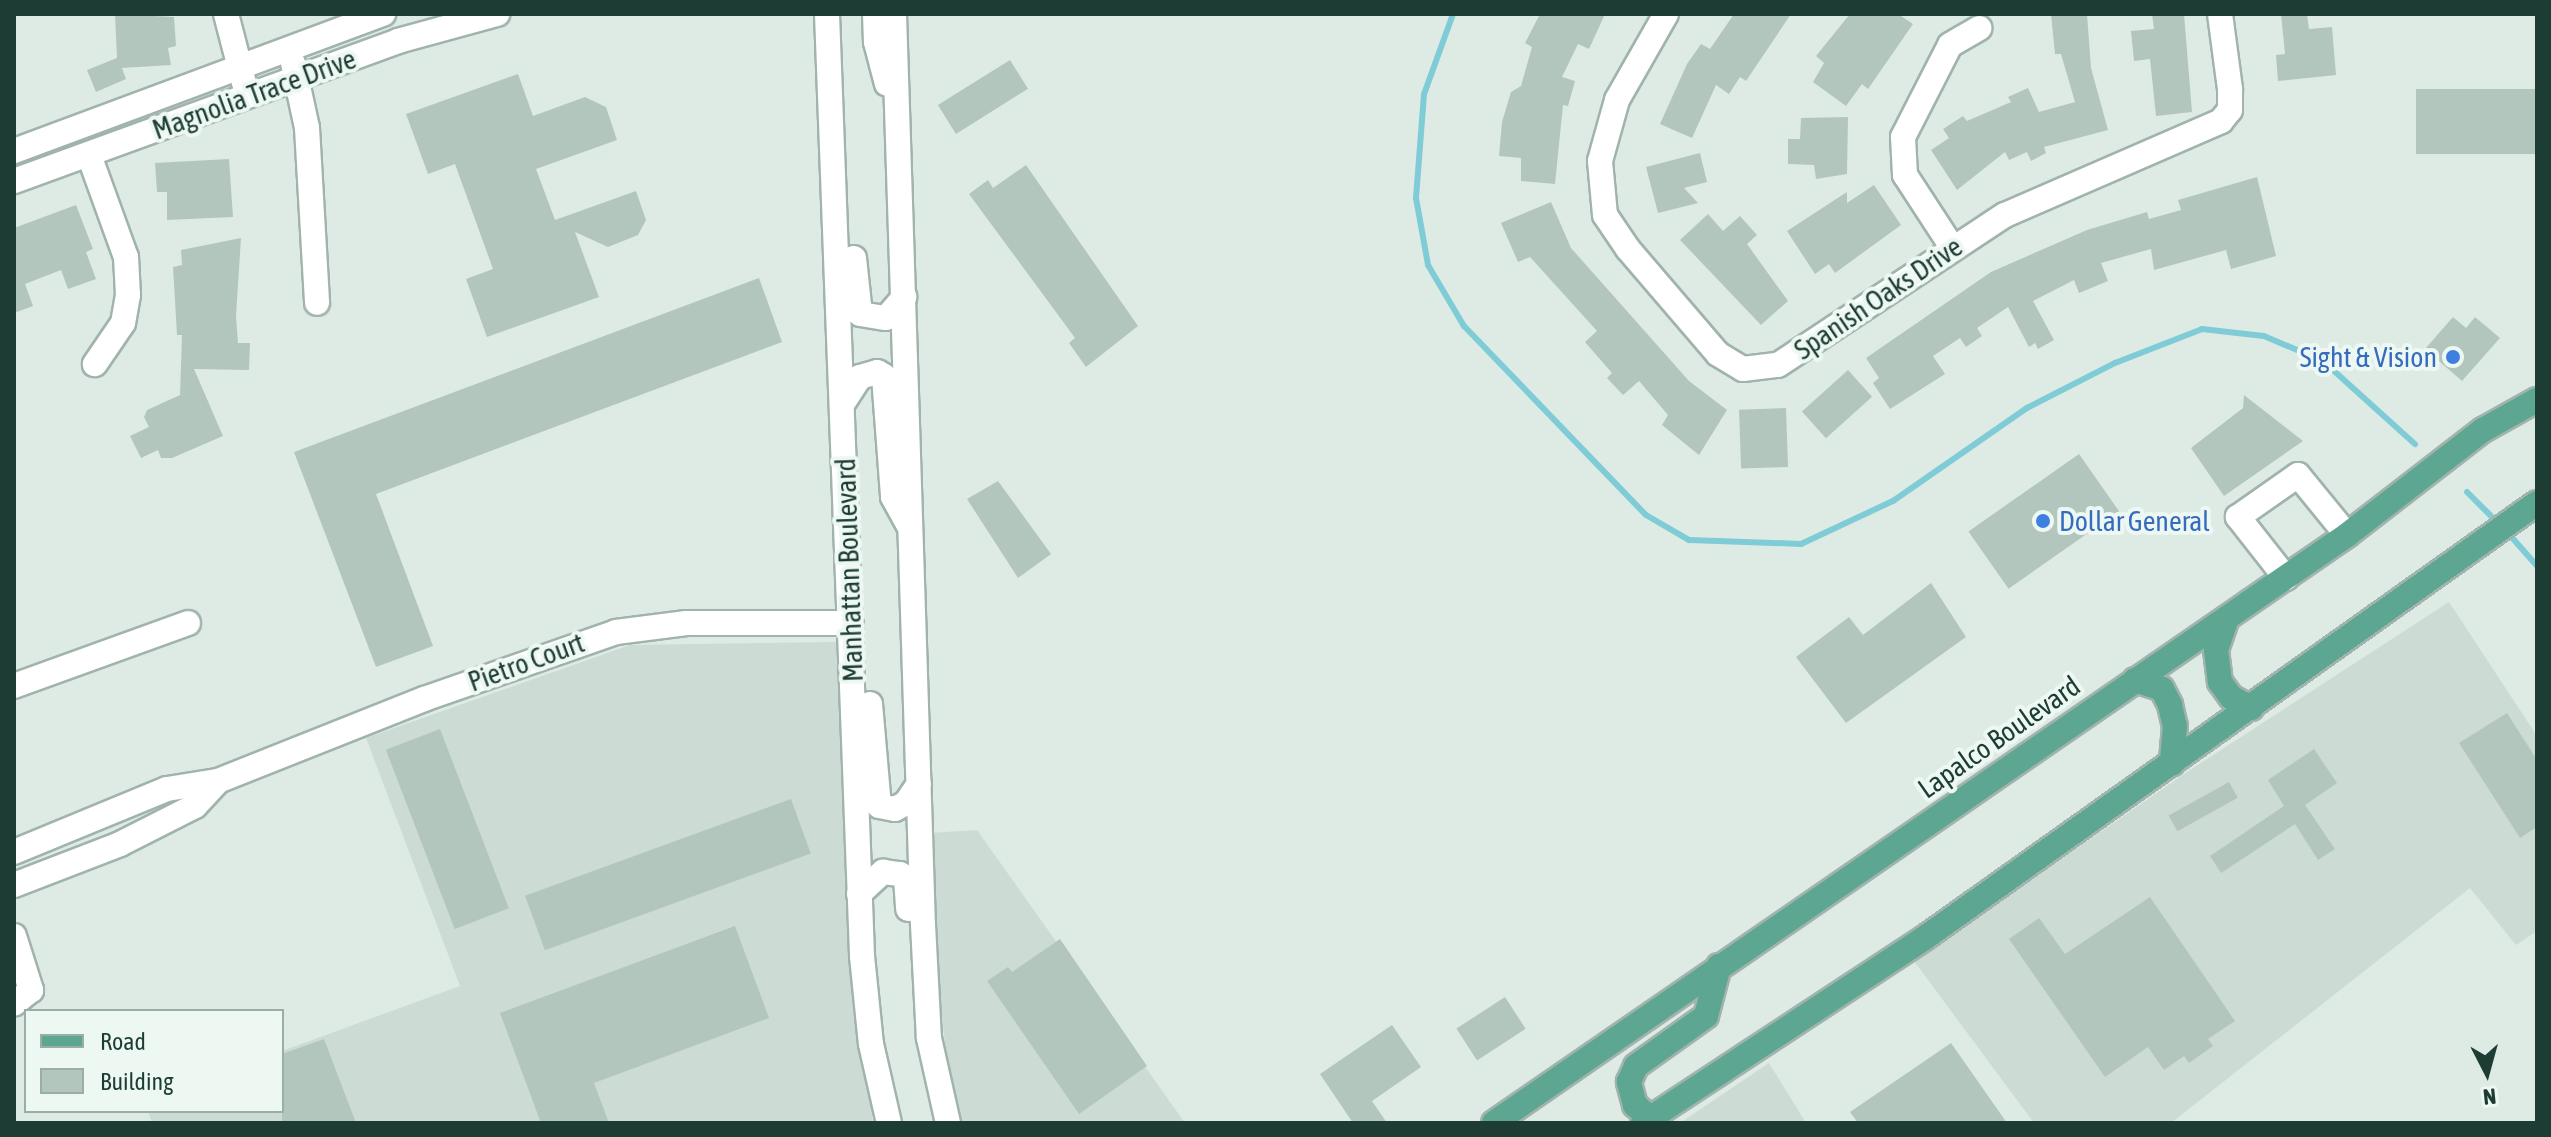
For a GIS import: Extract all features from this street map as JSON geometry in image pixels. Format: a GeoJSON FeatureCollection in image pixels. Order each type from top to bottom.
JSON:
{"type":"FeatureCollection","features":[{"type":"Feature","properties":{"kind":"main road","name":"Lapalco Boulevard"},"geometry":{"type":"LineString","coordinates":[[1494,1123],[2286,578],[2483,430],[2537,400]]}},
{"type":"Feature","properties":{"kind":"main road"},"geometry":{"type":"LineString","coordinates":[[1719,966],[1706,1016],[1636,1066],[1629,1082],[1635,1105],[1646,1121],[1926,937],[2533,505]]}},
{"type":"Feature","properties":{"kind":"main road"},"geometry":{"type":"LineString","coordinates":[[2227,618],[2216,650],[2220,682],[2231,697],[2251,708]]}},
{"type":"Feature","properties":{"kind":"main road"},"geometry":{"type":"LineString","coordinates":[[2135,680],[2162,689],[2170,705],[2175,726],[2172,764]]}},
{"type":"Feature","properties":{"kind":"street"},"geometry":{"type":"LineString","coordinates":[[226,14],[238,68],[250,96]]}},
{"type":"Feature","properties":{"kind":"street","name":"Magnolia Trace Drive"},"geometry":{"type":"LineString","coordinates":[[14,151],[383,14]]}},
{"type":"Feature","properties":{"kind":"street","name":"Magnolia Trace Drive"},"geometry":{"type":"LineString","coordinates":[[14,181],[398,41],[497,14]]}},
{"type":"Feature","properties":{"kind":"street","name":"Manhattan Boulevard"},"geometry":{"type":"LineString","coordinates":[[827,14],[837,204],[859,894],[871,1044],[889,1123]]}},
{"type":"Feature","properties":{"kind":"street"},"geometry":{"type":"LineString","coordinates":[[875,14],[876,42],[898,121]]}},
{"type":"Feature","properties":{"kind":"street"},"geometry":{"type":"LineString","coordinates":[[894,14],[929,1038],[948,1123]]}},
{"type":"Feature","properties":{"kind":"street","name":"Spanish Oaks Drive"},"geometry":{"type":"LineString","coordinates":[[1666,14],[1617,100],[1600,161],[1600,190],[1605,215],[1628,249],[1718,354],[1743,369],[1778,365],[1952,247],[2005,215],[2221,121],[2230,110],[2230,89],[2220,14]]}},
{"type":"Feature","properties":{"kind":"street"},"geometry":{"type":"LineString","coordinates":[[1952,247],[1905,175],[1903,137],[1950,45],[1980,28]]}},
{"type":"Feature","properties":{"kind":"street"},"geometry":{"type":"LineString","coordinates":[[287,49],[298,77],[307,128],[317,303]]}},
{"type":"Feature","properties":{"kind":"street"},"geometry":{"type":"LineString","coordinates":[[89,155],[126,257],[128,295],[123,323],[95,364]]}},
{"type":"Feature","properties":{"kind":"street"},"geometry":{"type":"LineString","coordinates":[[837,204],[851,226],[860,314],[886,318],[904,297]]}},
{"type":"Feature","properties":{"kind":"street"},"geometry":{"type":"LineString","coordinates":[[843,403],[860,377],[868,372],[884,376],[893,497],[913,533]]}},
{"type":"Feature","properties":{"kind":"street"},"geometry":{"type":"LineString","coordinates":[[2286,578],[2238,517],[2298,475],[2347,535]]}},
{"type":"Feature","properties":{"kind":"street"},"geometry":{"type":"LineString","coordinates":[[14,686],[188,623]]}},
{"type":"Feature","properties":{"kind":"street","name":"Pietro Court"},"geometry":{"type":"LineString","coordinates":[[14,852],[167,789],[218,781],[424,699],[616,632],[686,623],[851,623]]}},
{"type":"Feature","properties":{"kind":"street"},"geometry":{"type":"LineString","coordinates":[[853,667],[869,686],[879,806],[895,809],[906,803],[919,784]]}},
{"type":"Feature","properties":{"kind":"street","name":"Pietro Court"},"geometry":{"type":"LineString","coordinates":[[14,885],[120,844],[183,812],[218,781]]}},
{"type":"Feature","properties":{"kind":"street"},"geometry":{"type":"LineString","coordinates":[[859,894],[883,872],[906,878],[913,1013],[929,1038]]}},
{"type":"Feature","properties":{"kind":"street"},"geometry":{"type":"LineString","coordinates":[[14,936],[23,997]]}},
{"type":"Feature","properties":{"kind":"shaded area"},"geometry":{"type":"Polygon","coordinates":[[[2449,602],[2537,736],[2537,931],[2516,945],[2470,888],[2171,1123],[2034,1123],[1914,961],[2187,772],[2449,602]]]}},
{"type":"Feature","properties":{"kind":"shaded area"},"geometry":{"type":"Polygon","coordinates":[[[836,642],[847,926],[873,1123],[152,1123],[149,1113],[284,1113],[284,1050],[460,986],[366,738],[630,645],[836,642]]]}},
{"type":"Feature","properties":{"kind":"shaded area"},"geometry":{"type":"Polygon","coordinates":[[[977,830],[1185,1123],[961,1123],[948,1071],[937,970],[929,833],[977,830]]]}},
{"type":"Feature","properties":{"kind":"shaded area"},"geometry":{"type":"Polygon","coordinates":[[[1769,1063],[1806,1123],[1680,1123],[1769,1063]]]}},
{"type":"Feature","properties":{"kind":"building"},"geometry":{"type":"Polygon","coordinates":[[[115,14],[174,17],[176,46],[168,48],[171,65],[122,68],[126,79],[96,92],[87,70],[117,58],[115,14]]]}},
{"type":"Feature","properties":{"kind":"building"},"geometry":{"type":"Polygon","coordinates":[[[1540,14],[1605,14],[1589,49],[1578,44],[1562,77],[1575,81],[1568,106],[1563,105],[1555,184],[1521,181],[1521,158],[1499,156],[1502,122],[1511,92],[1521,86],[1532,47],[1525,43],[1540,14]]]}},
{"type":"Feature","properties":{"kind":"building"},"geometry":{"type":"Polygon","coordinates":[[[1734,14],[1791,14],[1746,81],[1740,77],[1729,94],[1716,85],[1692,138],[1660,124],[1687,64],[1701,44],[1710,49],[1734,14]]]}},
{"type":"Feature","properties":{"kind":"building"},"geometry":{"type":"Polygon","coordinates":[[[1850,14],[1898,14],[1913,24],[1868,89],[1862,84],[1846,106],[1813,82],[1824,63],[1816,56],[1850,14]]]}},
{"type":"Feature","properties":{"kind":"building"},"geometry":{"type":"Polygon","coordinates":[[[2051,14],[2087,14],[2091,68],[2108,130],[2044,147],[2046,153],[2031,161],[2027,152],[2009,160],[2005,152],[1957,190],[1931,150],[1949,138],[1943,129],[1963,116],[1967,121],[2011,102],[2008,97],[2028,88],[2039,112],[2075,102],[2061,54],[2055,54],[2051,14]]]}},
{"type":"Feature","properties":{"kind":"building"},"geometry":{"type":"Polygon","coordinates":[[[2152,14],[2184,14],[2192,112],[2156,116],[2150,59],[2134,61],[2131,31],[2154,29],[2152,14]]]}},
{"type":"Feature","properties":{"kind":"building"},"geometry":{"type":"Polygon","coordinates":[[[2281,14],[2307,14],[2309,29],[2332,27],[2336,75],[2278,81],[2276,55],[2285,54],[2281,14]]]}},
{"type":"Feature","properties":{"kind":"building"},"geometry":{"type":"Polygon","coordinates":[[[1010,60],[1028,89],[956,134],[938,105],[1010,60]]]}},
{"type":"Feature","properties":{"kind":"building"},"geometry":{"type":"Polygon","coordinates":[[[518,74],[533,116],[585,97],[606,107],[617,140],[536,169],[555,220],[636,191],[646,220],[638,235],[608,247],[575,232],[599,297],[487,337],[466,279],[493,269],[455,164],[428,174],[406,114],[518,74]]]}},
{"type":"Feature","properties":{"kind":"building"},"geometry":{"type":"Polygon","coordinates":[[[2416,89],[2537,89],[2537,154],[2416,154],[2416,89]]]}},
{"type":"Feature","properties":{"kind":"building"},"geometry":{"type":"Polygon","coordinates":[[[1848,117],[1847,174],[1816,179],[1814,165],[1788,164],[1788,139],[1800,139],[1801,118],[1848,117]]]}},
{"type":"Feature","properties":{"kind":"building"},"geometry":{"type":"Polygon","coordinates":[[[1700,153],[1707,182],[1684,188],[1698,203],[1658,213],[1646,167],[1700,153]]]}},
{"type":"Feature","properties":{"kind":"building"},"geometry":{"type":"Polygon","coordinates":[[[229,159],[233,217],[167,220],[167,192],[157,192],[155,163],[229,159]]]}},
{"type":"Feature","properties":{"kind":"building"},"geometry":{"type":"Polygon","coordinates":[[[1026,165],[1138,326],[1086,367],[1069,343],[1075,338],[969,194],[988,180],[993,188],[1026,165]]]}},
{"type":"Feature","properties":{"kind":"building"},"geometry":{"type":"Polygon","coordinates":[[[2257,177],[2276,256],[2231,269],[2226,250],[2154,270],[2151,249],[2101,263],[2108,281],[2079,293],[2074,280],[2033,301],[2054,340],[2038,349],[2035,343],[2029,347],[2008,307],[1977,328],[1982,336],[1966,347],[1960,338],[1933,356],[1945,374],[1890,409],[1873,383],[1879,378],[1866,358],[1991,272],[2087,230],[2147,212],[2149,219],[2181,210],[2178,200],[2257,177]]]}},
{"type":"Feature","properties":{"kind":"building"},"geometry":{"type":"Polygon","coordinates":[[[1874,185],[1901,225],[1835,273],[1829,264],[1815,274],[1787,231],[1847,192],[1847,203],[1874,185]]]}},
{"type":"Feature","properties":{"kind":"building"},"geometry":{"type":"Polygon","coordinates":[[[1551,202],[1571,248],[1689,381],[1727,410],[1699,455],[1662,425],[1668,415],[1639,381],[1623,395],[1607,378],[1612,373],[1585,342],[1597,331],[1530,257],[1518,262],[1501,223],[1551,202]]]}},
{"type":"Feature","properties":{"kind":"building"},"geometry":{"type":"Polygon","coordinates":[[[76,205],[93,249],[86,252],[96,279],[68,289],[61,270],[25,284],[33,306],[14,313],[14,228],[76,205]]]}},
{"type":"Feature","properties":{"kind":"building"},"geometry":{"type":"Polygon","coordinates":[[[1708,214],[1723,231],[1740,216],[1757,235],[1747,244],[1788,301],[1761,325],[1680,240],[1708,214]]]}},
{"type":"Feature","properties":{"kind":"building"},"geometry":{"type":"Polygon","coordinates":[[[241,238],[236,316],[238,343],[250,343],[249,370],[194,369],[223,436],[172,458],[161,458],[158,450],[141,458],[130,436],[149,427],[144,417],[147,410],[180,395],[182,335],[177,335],[173,267],[182,265],[181,250],[241,238]]]}},
{"type":"Feature","properties":{"kind":"building"},"geometry":{"type":"Polygon","coordinates":[[[759,278],[782,342],[376,494],[433,646],[376,667],[294,452],[759,278]]]}},
{"type":"Feature","properties":{"kind":"building"},"geometry":{"type":"Polygon","coordinates":[[[2453,317],[2466,328],[2475,317],[2500,338],[2462,381],[2425,349],[2453,317]]]}},
{"type":"Feature","properties":{"kind":"building"},"geometry":{"type":"Polygon","coordinates":[[[1848,370],[1872,397],[1826,438],[1802,411],[1848,370]]]}},
{"type":"Feature","properties":{"kind":"building"},"geometry":{"type":"Polygon","coordinates":[[[2244,395],[2303,441],[2224,496],[2191,448],[2243,408],[2244,395]]]}},
{"type":"Feature","properties":{"kind":"building"},"geometry":{"type":"Polygon","coordinates":[[[1786,408],[1788,467],[1741,469],[1739,410],[1786,408]]]}},
{"type":"Feature","properties":{"kind":"building","name":"Dollar General"},"geometry":{"type":"Polygon","coordinates":[[[2079,454],[2119,511],[2009,589],[1968,531],[2079,454]]]}},
{"type":"Feature","properties":{"kind":"building"},"geometry":{"type":"Polygon","coordinates":[[[998,481],[1051,554],[1018,578],[967,499],[998,481]]]}},
{"type":"Feature","properties":{"kind":"building"},"geometry":{"type":"Polygon","coordinates":[[[1931,583],[1966,637],[1846,723],[1796,657],[1849,617],[1863,635],[1931,583]]]}},
{"type":"Feature","properties":{"kind":"building"},"geometry":{"type":"Polygon","coordinates":[[[2507,713],[2537,760],[2537,827],[2520,838],[2459,743],[2507,713]]]}},
{"type":"Feature","properties":{"kind":"building"},"geometry":{"type":"Polygon","coordinates":[[[440,729],[509,908],[455,929],[386,750],[440,729]]]}},
{"type":"Feature","properties":{"kind":"building"},"geometry":{"type":"Polygon","coordinates":[[[2314,749],[2337,783],[2305,805],[2335,849],[2318,860],[2295,824],[2221,873],[2210,856],[2284,806],[2268,780],[2314,749]]]}},
{"type":"Feature","properties":{"kind":"building"},"geometry":{"type":"Polygon","coordinates":[[[2229,782],[2238,798],[2177,831],[2169,815],[2229,782]]]}},
{"type":"Feature","properties":{"kind":"building"},"geometry":{"type":"Polygon","coordinates":[[[791,799],[811,854],[545,950],[525,896],[791,799]]]}},
{"type":"Feature","properties":{"kind":"building"},"geometry":{"type":"Polygon","coordinates":[[[2150,897],[2235,1021],[2208,1039],[2213,1046],[2189,1063],[2184,1056],[2164,1070],[2148,1047],[2105,1077],[2009,939],[2039,918],[2065,954],[2150,897]]]}},
{"type":"Feature","properties":{"kind":"building"},"geometry":{"type":"Polygon","coordinates":[[[735,926],[769,1018],[594,1083],[609,1123],[541,1123],[500,1013],[735,926]]]}},
{"type":"Feature","properties":{"kind":"building"},"geometry":{"type":"Polygon","coordinates":[[[1060,939],[1147,1066],[1079,1114],[987,981],[1008,967],[1012,972],[1060,939]]]}},
{"type":"Feature","properties":{"kind":"building"},"geometry":{"type":"Polygon","coordinates":[[[1505,997],[1526,1029],[1477,1060],[1456,1029],[1505,997]]]}},
{"type":"Feature","properties":{"kind":"building"},"geometry":{"type":"Polygon","coordinates":[[[1392,1025],[1421,1067],[1372,1101],[1387,1123],[1353,1123],[1320,1074],[1392,1025]]]}},
{"type":"Feature","properties":{"kind":"building"},"geometry":{"type":"Polygon","coordinates":[[[324,1039],[356,1123],[282,1123],[284,1053],[324,1039]]]}},
{"type":"Feature","properties":{"kind":"building"},"geometry":{"type":"Polygon","coordinates":[[[1951,1043],[2007,1123],[1858,1123],[1850,1112],[1951,1043]]]}},
{"type":"Feature","properties":{"kind":"waterway"},"geometry":{"type":"LineString","coordinates":[[1453,14],[1424,94],[1416,198],[1428,265],[1464,326],[1646,515],[1689,540],[1801,544],[1893,501],[2027,408],[2115,363],[2202,329],[2264,336],[2323,361],[2415,444]]}},
{"type":"Feature","properties":{"kind":"waterway"},"geometry":{"type":"LineString","coordinates":[[2467,492],[2497,522]]}},
{"type":"Feature","properties":{"kind":"waterway"},"geometry":{"type":"LineString","coordinates":[[2508,533],[2537,566]]}},
{"type":"Feature","properties":{"kind":"place","name":"Sight & Vision"},"geometry":{"type":"Point","coordinates":[2453,357]}},
{"type":"Feature","properties":{"kind":"place","name":"Dollar General"},"geometry":{"type":"Point","coordinates":[2043,521]}}]}
